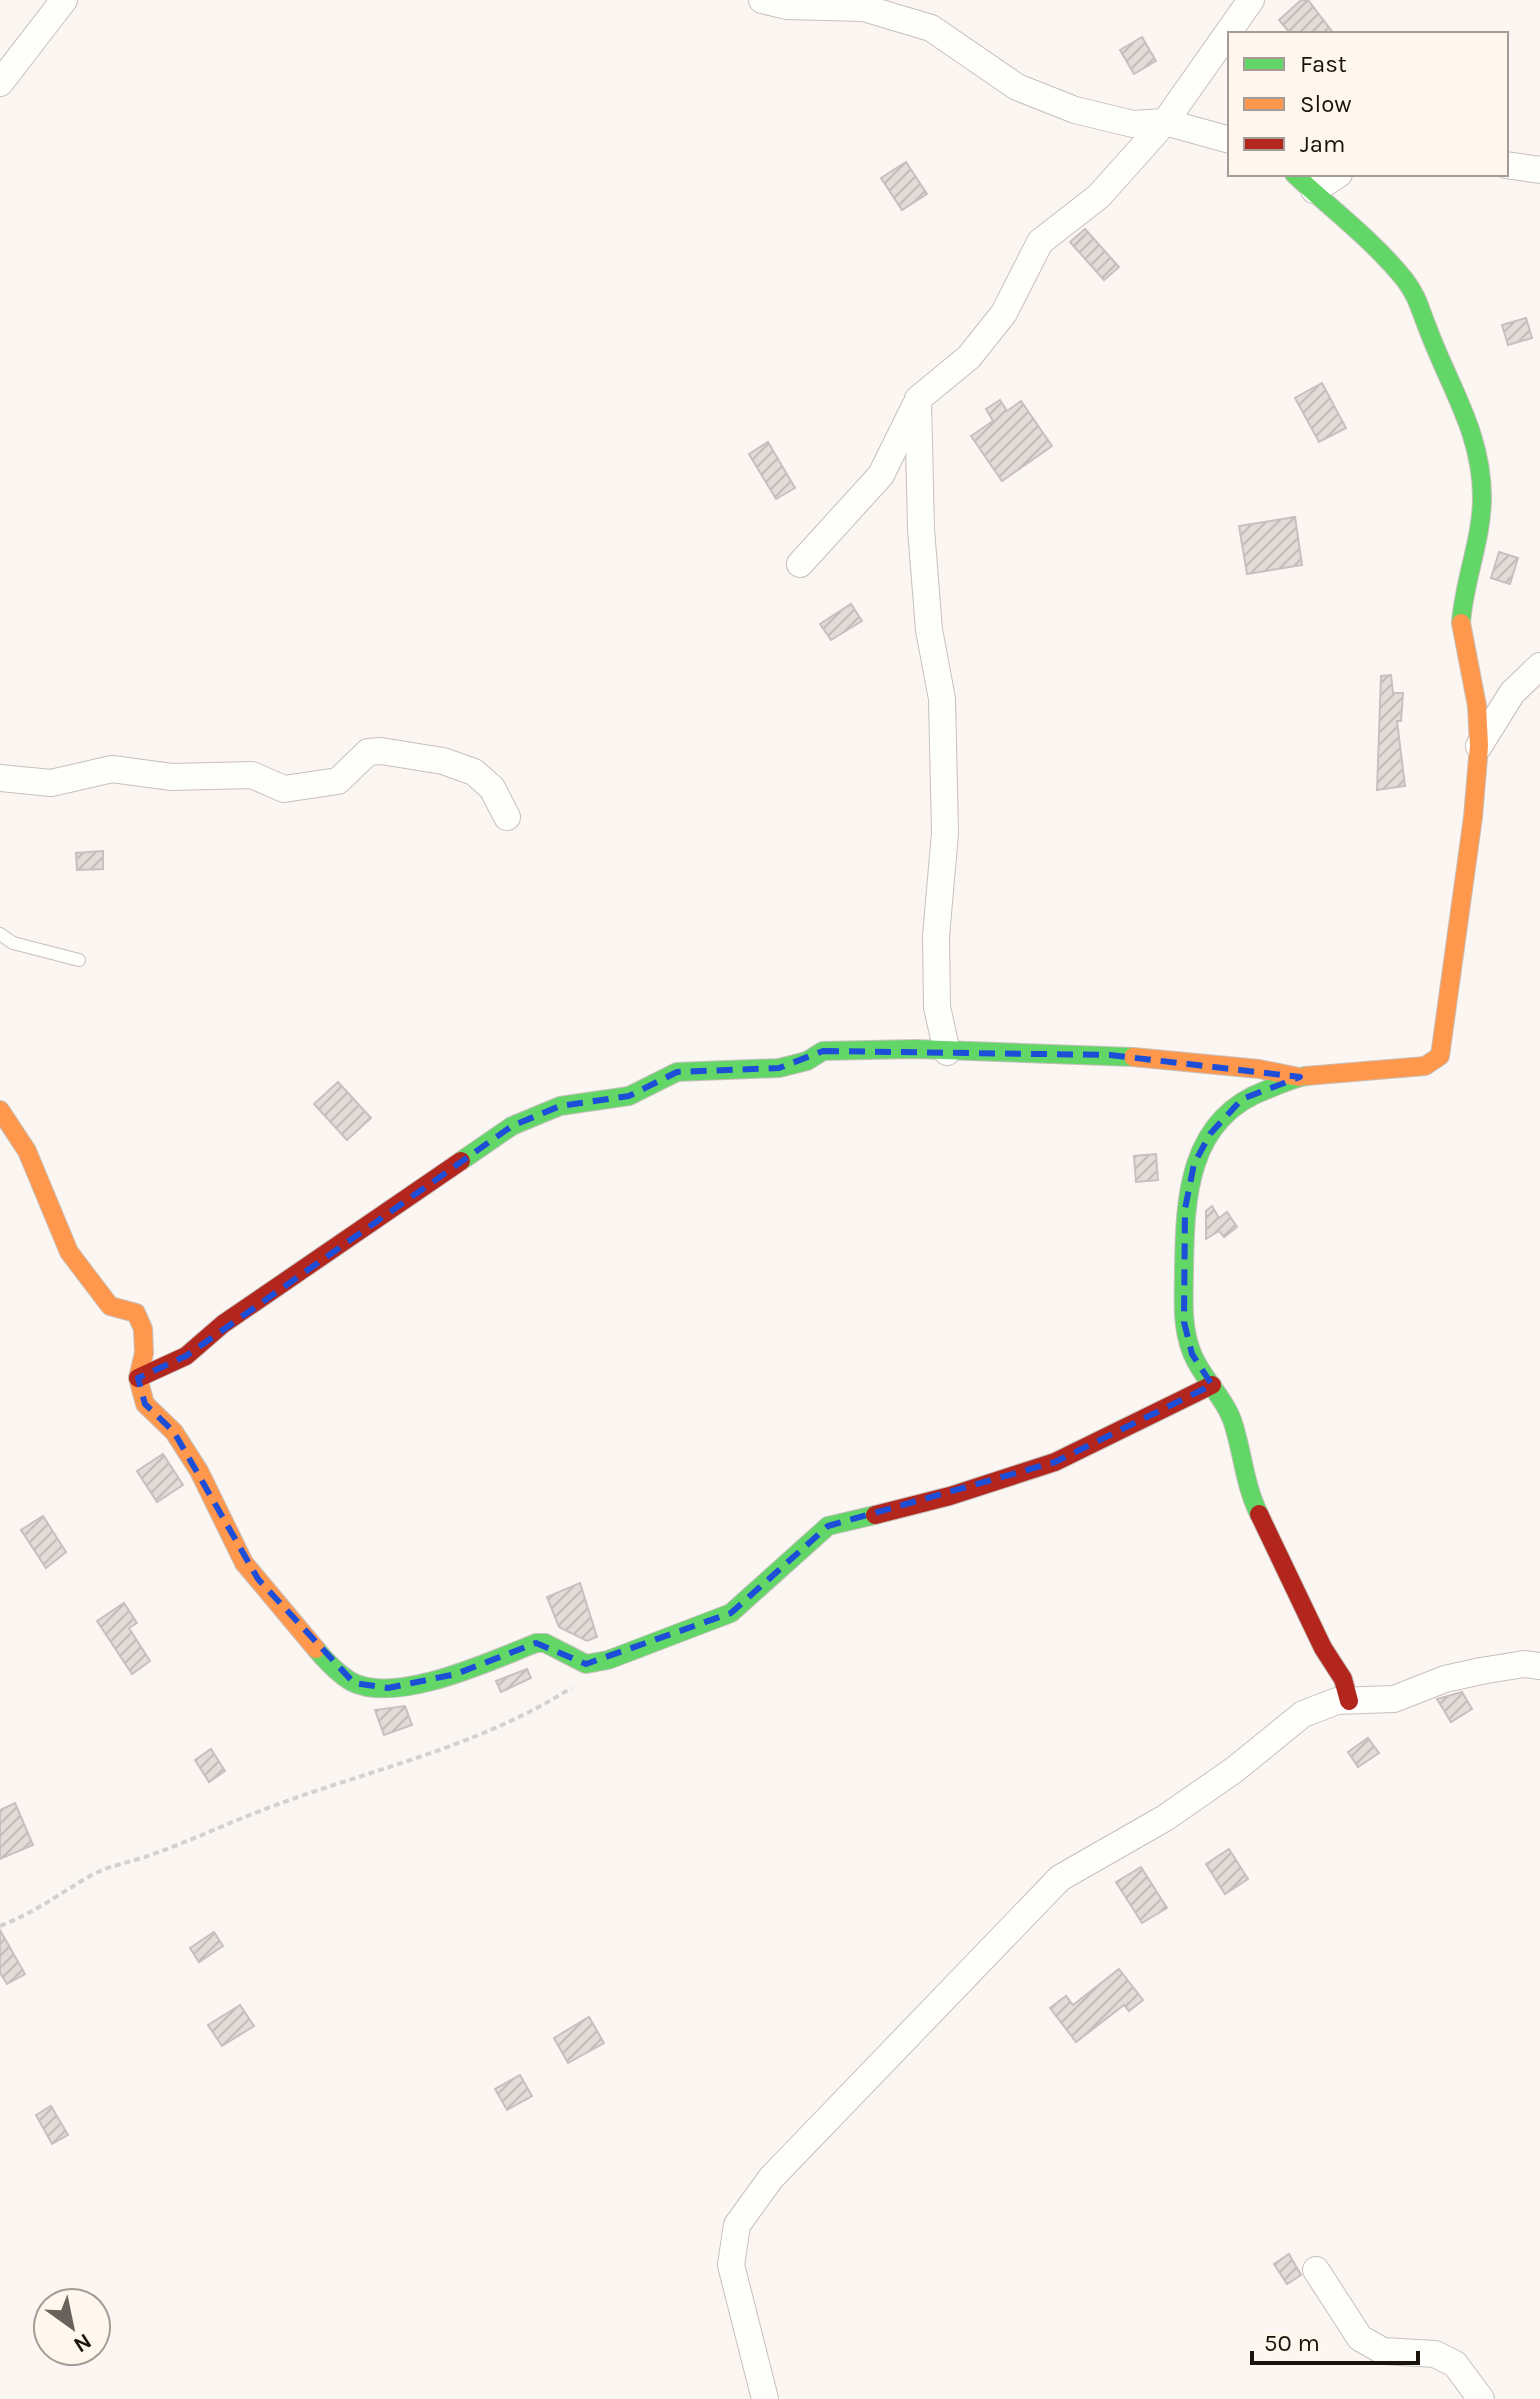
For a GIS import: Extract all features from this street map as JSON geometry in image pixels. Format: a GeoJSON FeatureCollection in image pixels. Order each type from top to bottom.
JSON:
{"type":"FeatureCollection","features":[{"type":"Feature","properties":{"kind":"street"},"geometry":{"type":"LineString","coordinates":[[0,83],[64,0]]}},
{"type":"Feature","properties":{"kind":"street"},"geometry":{"type":"LineString","coordinates":[[762,0],[787,6],[864,8],[931,28],[1017,87],[1075,110],[1133,124],[1165,122],[1228,139]]}},
{"type":"Feature","properties":{"kind":"street"},"geometry":{"type":"LineString","coordinates":[[1228,32],[1251,0]]}},
{"type":"Feature","properties":{"kind":"street"},"geometry":{"type":"LineString","coordinates":[[800,564],[881,475],[918,399],[969,357],[1004,313],[1040,242],[1099,196],[1165,122],[1228,33]]}},
{"type":"Feature","properties":{"kind":"street"},"geometry":{"type":"LineString","coordinates":[[1508,165],[1540,170]]}},
{"type":"Feature","properties":{"kind":"street"},"geometry":{"type":"LineString","coordinates":[[1304,182],[1330,176]]}},
{"type":"Feature","properties":{"kind":"street"},"geometry":{"type":"LineString","coordinates":[[1304,182],[1403,278],[1421,303],[1427,328],[1464,406],[1479,456],[1482,497],[1479,538],[1463,598],[1461,631],[1477,706],[1479,746],[1471,832],[1440,1056],[1425,1066],[1300,1077],[1242,1099],[1210,1134],[1194,1164],[1185,1209],[1184,1322],[1192,1354],[1234,1424],[1251,1498],[1323,1648],[1343,1679],[1349,1701]]}},
{"type":"Feature","properties":{"kind":"street"},"geometry":{"type":"LineString","coordinates":[[918,399],[921,529],[929,630],[942,699],[945,833],[936,936],[937,1007],[947,1052]]}},
{"type":"Feature","properties":{"kind":"street"},"geometry":{"type":"LineString","coordinates":[[1479,746],[1512,693],[1540,666]]}},
{"type":"Feature","properties":{"kind":"street"},"geometry":{"type":"LineString","coordinates":[[0,778],[51,783],[112,769],[172,777],[252,775],[284,789],[338,781],[368,752],[381,751],[443,761],[474,772],[492,788],[507,817]]}},
{"type":"Feature","properties":{"kind":"street"},"geometry":{"type":"LineString","coordinates":[[138,1378],[186,1356],[223,1324],[512,1126],[560,1106],[629,1096],[677,1072],[779,1068],[807,1061],[823,1051],[1110,1055],[1259,1069],[1300,1077]]}},
{"type":"Feature","properties":{"kind":"street"},"geometry":{"type":"LineString","coordinates":[[0,1110],[27,1151],[69,1252],[110,1306],[136,1313],[143,1329],[144,1353],[138,1378],[145,1404],[174,1432],[199,1471],[244,1563],[330,1665],[354,1683],[388,1688],[456,1674],[536,1643],[555,1648],[586,1664],[608,1660],[731,1613],[828,1526],[950,1496],[1055,1462],[1212,1385]]}},
{"type":"Feature","properties":{"kind":"street"},"geometry":{"type":"LineString","coordinates":[[765,2399],[731,2265],[737,2225],[771,2178],[1060,1878],[1165,1818],[1234,1770],[1303,1714],[1337,1701],[1394,1699],[1457,1677],[1524,1664],[1540,1666]]}},
{"type":"Feature","properties":{"kind":"street"},"geometry":{"type":"LineString","coordinates":[[1316,2270],[1360,2338],[1383,2351],[1435,2354],[1455,2364],[1481,2399]]}},
{"type":"Feature","properties":{"kind":"lane"},"geometry":{"type":"LineString","coordinates":[[0,934],[13,943],[79,960]]}},
{"type":"Feature","properties":{"kind":"path"},"geometry":{"type":"LineString","coordinates":[[0,1926],[31,1914],[91,1875],[269,1808],[388,1770],[499,1727],[547,1704],[595,1673],[608,1660]]}},
{"type":"Feature","properties":{"kind":"highlighted area"},"geometry":{"type":"Polygon","coordinates":[[[823,1051],[1110,1055],[1300,1077],[1242,1099],[1210,1134],[1194,1164],[1185,1209],[1184,1322],[1192,1354],[1212,1385],[1055,1462],[828,1526],[731,1613],[586,1664],[536,1643],[456,1674],[388,1688],[354,1683],[258,1579],[174,1432],[145,1404],[138,1378],[186,1356],[512,1126],[560,1106],[629,1096],[677,1072],[779,1068],[823,1051]]]}},
{"type":"Feature","properties":{"kind":"building"},"geometry":{"type":"Polygon","coordinates":[[[1301,0],[1308,0],[1332,32],[1289,32],[1279,20],[1301,0]]]}},
{"type":"Feature","properties":{"kind":"building"},"geometry":{"type":"Polygon","coordinates":[[[1142,37],[1156,61],[1134,74],[1120,50],[1142,37]]]}},
{"type":"Feature","properties":{"kind":"building"},"geometry":{"type":"Polygon","coordinates":[[[906,162],[927,194],[902,210],[881,178],[906,162]]]}},
{"type":"Feature","properties":{"kind":"building"},"geometry":{"type":"Polygon","coordinates":[[[1085,229],[1119,267],[1104,280],[1070,242],[1085,229]]]}},
{"type":"Feature","properties":{"kind":"building"},"geometry":{"type":"Polygon","coordinates":[[[1526,318],[1532,338],[1508,345],[1502,325],[1526,318]]]}},
{"type":"Feature","properties":{"kind":"building"},"geometry":{"type":"Polygon","coordinates":[[[1322,383],[1346,428],[1319,442],[1295,398],[1322,383]]]}},
{"type":"Feature","properties":{"kind":"building"},"geometry":{"type":"Polygon","coordinates":[[[1000,400],[1007,411],[1021,401],[1052,446],[1002,481],[971,436],[993,421],[986,409],[1000,400]]]}},
{"type":"Feature","properties":{"kind":"building"},"geometry":{"type":"Polygon","coordinates":[[[768,442],[795,488],[776,499],[749,454],[768,442]]]}},
{"type":"Feature","properties":{"kind":"building"},"geometry":{"type":"Polygon","coordinates":[[[1295,517],[1302,565],[1247,574],[1239,526],[1295,517]]]}},
{"type":"Feature","properties":{"kind":"building"},"geometry":{"type":"Polygon","coordinates":[[[1499,552],[1518,558],[1510,584],[1491,578],[1499,552]]]}},
{"type":"Feature","properties":{"kind":"building"},"geometry":{"type":"Polygon","coordinates":[[[851,604],[862,621],[831,640],[820,624],[851,604]]]}},
{"type":"Feature","properties":{"kind":"building"},"geometry":{"type":"Polygon","coordinates":[[[1391,675],[1393,693],[1403,693],[1401,721],[1397,721],[1405,786],[1377,790],[1381,676],[1391,675]]]}},
{"type":"Feature","properties":{"kind":"building"},"geometry":{"type":"Polygon","coordinates":[[[103,851],[103,869],[77,870],[76,853],[103,851]]]}},
{"type":"Feature","properties":{"kind":"building"},"geometry":{"type":"Polygon","coordinates":[[[338,1082],[371,1118],[347,1140],[314,1104],[338,1082]]]}},
{"type":"Feature","properties":{"kind":"building"},"geometry":{"type":"Polygon","coordinates":[[[1156,1154],[1158,1180],[1136,1182],[1134,1156],[1156,1154]]]}},
{"type":"Feature","properties":{"kind":"building"},"geometry":{"type":"Polygon","coordinates":[[[1212,1206],[1219,1218],[1227,1212],[1237,1227],[1224,1237],[1219,1231],[1206,1239],[1206,1211],[1212,1206]]]}},
{"type":"Feature","properties":{"kind":"building"},"geometry":{"type":"Polygon","coordinates":[[[163,1454],[183,1485],[157,1502],[137,1471],[163,1454]]]}},
{"type":"Feature","properties":{"kind":"building"},"geometry":{"type":"Polygon","coordinates":[[[43,1516],[66,1552],[46,1568],[21,1530],[43,1516]]]}},
{"type":"Feature","properties":{"kind":"building"},"geometry":{"type":"Polygon","coordinates":[[[580,1583],[597,1637],[587,1641],[559,1627],[547,1597],[580,1583]]]}},
{"type":"Feature","properties":{"kind":"building"},"geometry":{"type":"Polygon","coordinates":[[[124,1603],[137,1623],[129,1628],[150,1661],[132,1674],[97,1621],[124,1603]]]}},
{"type":"Feature","properties":{"kind":"building"},"geometry":{"type":"Polygon","coordinates":[[[527,1669],[531,1678],[501,1692],[496,1681],[527,1669]]]}},
{"type":"Feature","properties":{"kind":"building"},"geometry":{"type":"Polygon","coordinates":[[[1462,1692],[1472,1709],[1451,1722],[1437,1699],[1462,1692]]]}},
{"type":"Feature","properties":{"kind":"building"},"geometry":{"type":"Polygon","coordinates":[[[405,1706],[412,1725],[384,1735],[375,1710],[405,1706]]]}},
{"type":"Feature","properties":{"kind":"building"},"geometry":{"type":"Polygon","coordinates":[[[1368,1738],[1379,1753],[1358,1767],[1348,1752],[1368,1738]]]}},
{"type":"Feature","properties":{"kind":"building"},"geometry":{"type":"Polygon","coordinates":[[[211,1749],[225,1771],[209,1782],[195,1760],[211,1749]]]}},
{"type":"Feature","properties":{"kind":"building"},"geometry":{"type":"Polygon","coordinates":[[[15,1803],[33,1845],[0,1859],[0,1810],[15,1803]]]}},
{"type":"Feature","properties":{"kind":"building"},"geometry":{"type":"Polygon","coordinates":[[[1229,1849],[1248,1879],[1225,1894],[1206,1864],[1229,1849]]]}},
{"type":"Feature","properties":{"kind":"building"},"geometry":{"type":"Polygon","coordinates":[[[1141,1867],[1167,1908],[1142,1923],[1116,1882],[1141,1867]]]}},
{"type":"Feature","properties":{"kind":"building"},"geometry":{"type":"Polygon","coordinates":[[[0,1930],[25,1974],[7,1984],[0,1973],[0,1930]]]}},
{"type":"Feature","properties":{"kind":"building"},"geometry":{"type":"Polygon","coordinates":[[[214,1932],[223,1946],[199,1962],[190,1948],[214,1932]]]}},
{"type":"Feature","properties":{"kind":"building"},"geometry":{"type":"Polygon","coordinates":[[[1119,1969],[1143,2000],[1129,2011],[1124,2005],[1076,2042],[1050,2008],[1066,1996],[1073,2005],[1119,1969]]]}},
{"type":"Feature","properties":{"kind":"building"},"geometry":{"type":"Polygon","coordinates":[[[240,2005],[254,2026],[222,2046],[208,2025],[240,2005]]]}},
{"type":"Feature","properties":{"kind":"building"},"geometry":{"type":"Polygon","coordinates":[[[589,2017],[604,2043],[568,2063],[554,2038],[589,2017]]]}},
{"type":"Feature","properties":{"kind":"building"},"geometry":{"type":"Polygon","coordinates":[[[520,2075],[532,2096],[507,2110],[495,2089],[520,2075]]]}},
{"type":"Feature","properties":{"kind":"building"},"geometry":{"type":"Polygon","coordinates":[[[51,2106],[68,2135],[52,2144],[36,2115],[51,2106]]]}},
{"type":"Feature","properties":{"kind":"building"},"geometry":{"type":"Polygon","coordinates":[[[1289,2254],[1301,2275],[1287,2284],[1274,2264],[1289,2254]]]}},
{"type":"Feature","properties":{"kind":"traffic: fast"},"geometry":{"type":"LineString","coordinates":[[1296,176],[1366,238],[1405,280],[1416,298],[1463,410],[1477,452],[1482,497],[1461,623]]}},
{"type":"Feature","properties":{"kind":"traffic: fast"},"geometry":{"type":"LineString","coordinates":[[461,1161],[512,1126],[560,1106],[629,1096],[677,1072],[779,1068],[807,1061],[823,1051],[916,1049],[1133,1057]]}},
{"type":"Feature","properties":{"kind":"traffic: fast"},"geometry":{"type":"LineString","coordinates":[[1259,1514],[1250,1493],[1230,1416],[1196,1362],[1188,1343],[1184,1301],[1186,1215],[1196,1163],[1206,1140],[1220,1120],[1240,1103],[1306,1076]]}},
{"type":"Feature","properties":{"kind":"traffic: fast"},"geometry":{"type":"LineString","coordinates":[[316,1649],[347,1679],[371,1688],[394,1688],[445,1678],[536,1643],[545,1643],[586,1664],[608,1660],[731,1613],[828,1526],[875,1515]]}},
{"type":"Feature","properties":{"kind":"traffic: slow"},"geometry":{"type":"LineString","coordinates":[[1306,1076],[1425,1066],[1440,1056],[1473,817],[1479,746],[1477,706],[1461,623]]}},
{"type":"Feature","properties":{"kind":"traffic: slow"},"geometry":{"type":"LineString","coordinates":[[1133,1057],[1259,1069],[1299,1077]]}},
{"type":"Feature","properties":{"kind":"traffic: slow"},"geometry":{"type":"LineString","coordinates":[[0,1110],[27,1151],[69,1252],[110,1306],[136,1313],[143,1329],[144,1353],[138,1378],[145,1404],[174,1432],[199,1471],[244,1563],[316,1649]]}},
{"type":"Feature","properties":{"kind":"traffic: jam"},"geometry":{"type":"LineString","coordinates":[[138,1378],[186,1356],[223,1324],[461,1161]]}},
{"type":"Feature","properties":{"kind":"traffic: jam"},"geometry":{"type":"LineString","coordinates":[[875,1515],[950,1496],[1055,1462],[1212,1385]]}},
{"type":"Feature","properties":{"kind":"traffic: jam"},"geometry":{"type":"LineString","coordinates":[[1259,1514],[1323,1648],[1343,1679],[1349,1701]]}}]}
